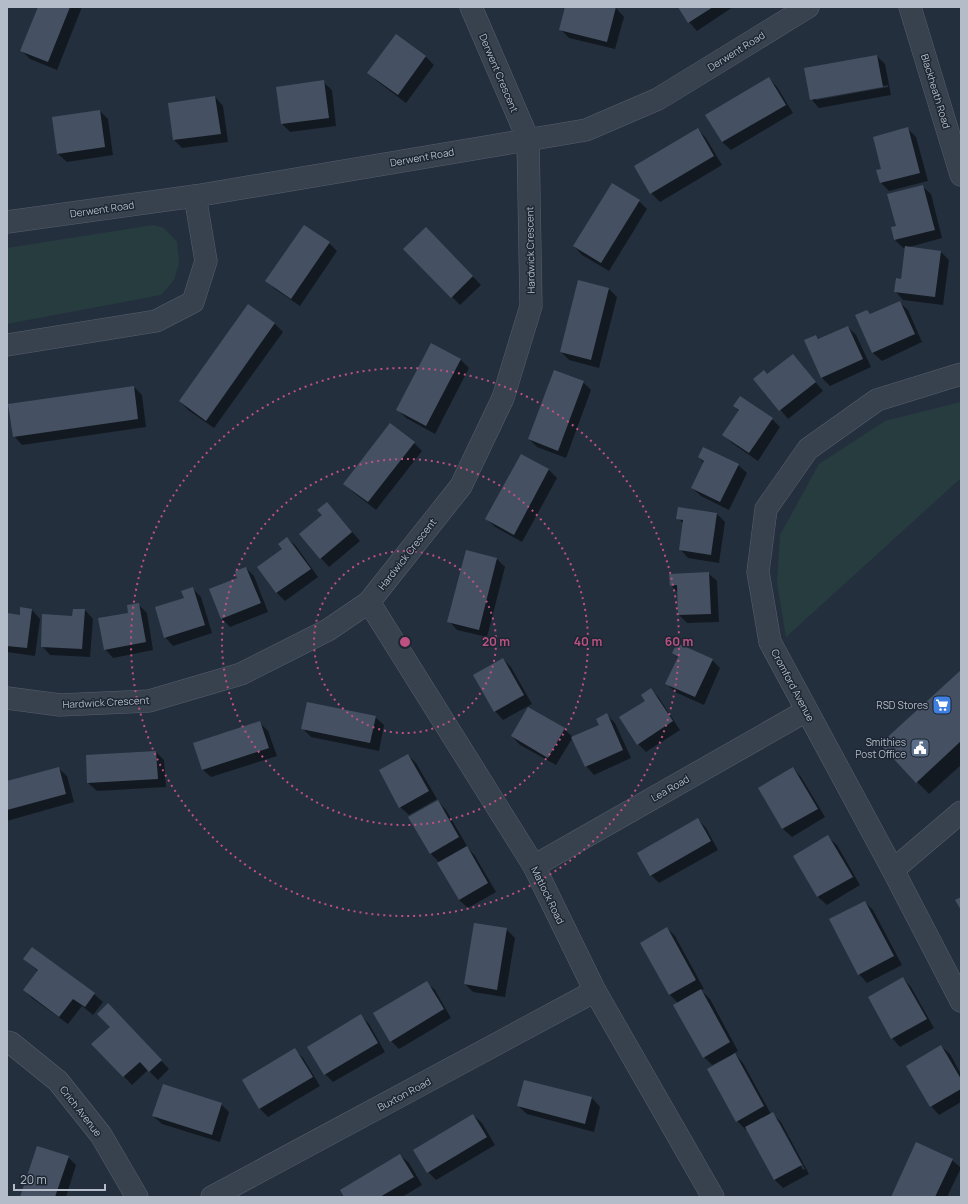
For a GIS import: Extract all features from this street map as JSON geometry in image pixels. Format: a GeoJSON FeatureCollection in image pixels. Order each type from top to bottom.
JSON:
{"type":"FeatureCollection","features":[{"type":"Feature","properties":{"kind":"street","name":"Derwent Crescent"},"geometry":{"type":"LineString","coordinates":[[471,7],[528,139]]}},
{"type":"Feature","properties":{"kind":"street","name":"Derwent Road"},"geometry":{"type":"LineString","coordinates":[[7,222],[195,196],[586,130],[658,99],[808,7]]}},
{"type":"Feature","properties":{"kind":"street","name":"Blackheath Road"},"geometry":{"type":"LineString","coordinates":[[910,7],[961,175]]}},
{"type":"Feature","properties":{"kind":"street","name":"Hardwick Crescent"},"geometry":{"type":"LineString","coordinates":[[7,698],[60,705],[149,701],[241,674],[328,630],[369,602],[461,486],[502,398],[531,306],[528,139]]}},
{"type":"Feature","properties":{"kind":"street"},"geometry":{"type":"LineString","coordinates":[[7,345],[156,321],[193,302],[206,261],[195,196]]}},
{"type":"Feature","properties":{"kind":"street","name":"Cromford Avenue"},"geometry":{"type":"LineString","coordinates":[[961,374],[877,400],[808,449],[766,509],[758,572],[770,642],[893,870],[961,1001]]}},
{"type":"Feature","properties":{"kind":"street","name":"Matlock Road"},"geometry":{"type":"LineString","coordinates":[[369,602],[534,866],[595,991],[713,1197]]}},
{"type":"Feature","properties":{"kind":"street","name":"Lea Road"},"geometry":{"type":"LineString","coordinates":[[534,866],[806,711]]}},
{"type":"Feature","properties":{"kind":"street"},"geometry":{"type":"LineString","coordinates":[[893,870],[961,812]]}},
{"type":"Feature","properties":{"kind":"street","name":"Buxton Road"},"geometry":{"type":"LineString","coordinates":[[212,1197],[595,991]]}},
{"type":"Feature","properties":{"kind":"street","name":"Crich Avenue"},"geometry":{"type":"LineString","coordinates":[[7,1042],[11,1043],[58,1081],[101,1135],[137,1197]]}},
{"type":"Feature","properties":{"kind":"green space"},"geometry":{"type":"Polygon","coordinates":[[[153,225],[164,228],[177,242],[179,263],[174,280],[161,295],[7,324],[7,248],[153,225]]]}},
{"type":"Feature","properties":{"kind":"green space"},"geometry":{"type":"Polygon","coordinates":[[[961,402],[961,478],[786,637],[777,583],[780,535],[819,464],[885,421],[961,402]]]}},
{"type":"Feature","properties":{"kind":"building"},"geometry":{"type":"Polygon","coordinates":[[[38,7],[70,7],[48,62],[20,51],[38,7]]]}},
{"type":"Feature","properties":{"kind":"building"},"geometry":{"type":"Polygon","coordinates":[[[565,7],[616,7],[607,42],[559,30],[565,7]]]}},
{"type":"Feature","properties":{"kind":"building"},"geometry":{"type":"Polygon","coordinates":[[[678,7],[713,7],[688,23],[678,7]]]}},
{"type":"Feature","properties":{"kind":"building"},"geometry":{"type":"Polygon","coordinates":[[[396,34],[426,56],[398,95],[367,73],[396,34]]]}},
{"type":"Feature","properties":{"kind":"building"},"geometry":{"type":"Polygon","coordinates":[[[877,55],[883,87],[810,100],[804,68],[877,55]]]}},
{"type":"Feature","properties":{"kind":"building"},"geometry":{"type":"Polygon","coordinates":[[[769,77],[786,105],[722,142],[705,115],[769,77]]]}},
{"type":"Feature","properties":{"kind":"building"},"geometry":{"type":"Polygon","coordinates":[[[324,80],[329,118],[281,124],[276,87],[324,80]]]}},
{"type":"Feature","properties":{"kind":"building"},"geometry":{"type":"Polygon","coordinates":[[[215,96],[221,134],[173,140],[168,103],[215,96]]]}},
{"type":"Feature","properties":{"kind":"building"},"geometry":{"type":"Polygon","coordinates":[[[100,110],[105,147],[57,154],[52,117],[100,110]]]}},
{"type":"Feature","properties":{"kind":"building"},"geometry":{"type":"Polygon","coordinates":[[[908,127],[920,173],[880,183],[876,170],[881,169],[873,137],[908,127]]]}},
{"type":"Feature","properties":{"kind":"building"},"geometry":{"type":"Polygon","coordinates":[[[698,128],[714,156],[650,194],[634,166],[698,128]]]}},
{"type":"Feature","properties":{"kind":"building"},"geometry":{"type":"Polygon","coordinates":[[[612,183],[640,200],[601,263],[573,246],[612,183]]]}},
{"type":"Feature","properties":{"kind":"building"},"geometry":{"type":"Polygon","coordinates":[[[923,185],[935,230],[894,240],[891,227],[896,226],[887,194],[923,185]]]}},
{"type":"Feature","properties":{"kind":"building"},"geometry":{"type":"Polygon","coordinates":[[[304,225],[330,242],[291,299],[265,281],[304,225]]]}},
{"type":"Feature","properties":{"kind":"building"},"geometry":{"type":"Polygon","coordinates":[[[426,227],[473,276],[451,298],[403,249],[426,227]]]}},
{"type":"Feature","properties":{"kind":"building"},"geometry":{"type":"Polygon","coordinates":[[[905,246],[941,251],[935,297],[894,292],[896,278],[901,279],[905,246]]]}},
{"type":"Feature","properties":{"kind":"building"},"geometry":{"type":"Polygon","coordinates":[[[578,280],[609,288],[591,360],[560,352],[578,280]]]}},
{"type":"Feature","properties":{"kind":"building"},"geometry":{"type":"Polygon","coordinates":[[[900,301],[915,334],[872,353],[855,315],[867,310],[870,314],[900,301]]]}},
{"type":"Feature","properties":{"kind":"building"},"geometry":{"type":"Polygon","coordinates":[[[248,304],[275,323],[206,421],[179,401],[248,304]]]}},
{"type":"Feature","properties":{"kind":"building"},"geometry":{"type":"Polygon","coordinates":[[[848,326],[863,359],[821,378],[804,340],[816,335],[818,339],[848,326]]]}},
{"type":"Feature","properties":{"kind":"building"},"geometry":{"type":"Polygon","coordinates":[[[431,343],[461,359],[426,426],[396,410],[431,343]]]}},
{"type":"Feature","properties":{"kind":"building"},"geometry":{"type":"Polygon","coordinates":[[[793,354],[816,382],[779,411],[753,379],[764,370],[767,374],[793,354]]]}},
{"type":"Feature","properties":{"kind":"building"},"geometry":{"type":"Polygon","coordinates":[[[554,370],[584,381],[558,451],[528,439],[554,370]]]}},
{"type":"Feature","properties":{"kind":"building"},"geometry":{"type":"Polygon","coordinates":[[[134,386],[138,419],[13,437],[8,404],[134,386]]]}},
{"type":"Feature","properties":{"kind":"building"},"geometry":{"type":"Polygon","coordinates":[[[740,396],[773,418],[749,453],[722,435],[739,410],[733,406],[740,396]]]}},
{"type":"Feature","properties":{"kind":"building"},"geometry":{"type":"Polygon","coordinates":[[[390,423],[415,442],[368,502],[343,484],[390,423]]]}},
{"type":"Feature","properties":{"kind":"building"},"geometry":{"type":"Polygon","coordinates":[[[703,447],[739,464],[720,502],[691,488],[704,461],[698,457],[703,447]]]}},
{"type":"Feature","properties":{"kind":"building"},"geometry":{"type":"Polygon","coordinates":[[[521,454],[549,469],[514,535],[485,519],[521,454]]]}},
{"type":"Feature","properties":{"kind":"building"},"geometry":{"type":"Polygon","coordinates":[[[327,502],[352,532],[320,559],[299,534],[322,515],[317,510],[327,502]]]}},
{"type":"Feature","properties":{"kind":"building"},"geometry":{"type":"Polygon","coordinates":[[[678,507],[717,513],[711,555],[679,550],[683,520],[676,519],[678,507]]]}},
{"type":"Feature","properties":{"kind":"building"},"geometry":{"type":"Polygon","coordinates":[[[287,537],[311,569],[276,593],[257,567],[282,549],[278,544],[287,537]]]}},
{"type":"Feature","properties":{"kind":"building"},"geometry":{"type":"Polygon","coordinates":[[[466,550],[497,558],[479,630],[447,622],[466,550]]]}},
{"type":"Feature","properties":{"kind":"building"},"geometry":{"type":"Polygon","coordinates":[[[246,567],[261,603],[221,619],[209,589],[237,578],[235,571],[246,567]]]}},
{"type":"Feature","properties":{"kind":"building"},"geometry":{"type":"Polygon","coordinates":[[[709,572],[711,614],[678,615],[677,585],[670,586],[669,574],[709,572]]]}},
{"type":"Feature","properties":{"kind":"building"},"geometry":{"type":"Polygon","coordinates":[[[193,587],[205,625],[164,638],[155,607],[184,598],[181,591],[193,587]]]}},
{"type":"Feature","properties":{"kind":"building"},"geometry":{"type":"Polygon","coordinates":[[[139,603],[146,642],[104,650],[98,618],[128,613],[127,605],[139,603]]]}},
{"type":"Feature","properties":{"kind":"building"},"geometry":{"type":"Polygon","coordinates":[[[20,607],[32,609],[27,648],[7,646],[7,613],[20,615],[20,607]]]}},
{"type":"Feature","properties":{"kind":"building"},"geometry":{"type":"Polygon","coordinates":[[[73,609],[85,609],[82,649],[41,647],[42,614],[72,616],[73,609]]]}},
{"type":"Feature","properties":{"kind":"building"},"geometry":{"type":"Polygon","coordinates":[[[677,643],[713,659],[695,697],[665,684],[678,657],[672,653],[677,643]]]}},
{"type":"Feature","properties":{"kind":"building"},"geometry":{"type":"Polygon","coordinates":[[[503,658],[524,695],[494,712],[473,675],[503,658]]]}},
{"type":"Feature","properties":{"kind":"building","name":"RSD Stores"},"geometry":{"type":"Polygon","coordinates":[[[961,670],[961,741],[916,783],[880,744],[961,670]]]}},
{"type":"Feature","properties":{"kind":"building"},"geometry":{"type":"Polygon","coordinates":[[[651,688],[673,721],[637,745],[619,717],[645,701],[641,695],[651,688]]]}},
{"type":"Feature","properties":{"kind":"building"},"geometry":{"type":"Polygon","coordinates":[[[307,702],[376,716],[370,743],[301,729],[307,702]]]}},
{"type":"Feature","properties":{"kind":"building"},"geometry":{"type":"Polygon","coordinates":[[[528,707],[565,728],[548,758],[511,736],[528,707]]]}},
{"type":"Feature","properties":{"kind":"building"},"geometry":{"type":"Polygon","coordinates":[[[607,713],[623,750],[585,767],[571,737],[599,725],[596,719],[607,713]]]}},
{"type":"Feature","properties":{"kind":"building"},"geometry":{"type":"Polygon","coordinates":[[[260,721],[269,748],[202,770],[193,743],[260,721]]]}},
{"type":"Feature","properties":{"kind":"building"},"geometry":{"type":"Polygon","coordinates":[[[156,751],[158,779],[87,783],[86,755],[156,751]]]}},
{"type":"Feature","properties":{"kind":"building"},"geometry":{"type":"Polygon","coordinates":[[[408,754],[429,791],[399,808],[379,770],[408,754]]]}},
{"type":"Feature","properties":{"kind":"building"},"geometry":{"type":"Polygon","coordinates":[[[59,767],[66,794],[7,810],[7,781],[59,767]]]}},
{"type":"Feature","properties":{"kind":"building"},"geometry":{"type":"Polygon","coordinates":[[[793,767],[818,809],[782,829],[758,788],[793,767]]]}},
{"type":"Feature","properties":{"kind":"building"},"geometry":{"type":"Polygon","coordinates":[[[438,800],[459,837],[430,854],[408,817],[438,800]]]}},
{"type":"Feature","properties":{"kind":"building"},"geometry":{"type":"Polygon","coordinates":[[[698,818],[711,841],[650,876],[637,853],[698,818]]]}},
{"type":"Feature","properties":{"kind":"building"},"geometry":{"type":"Polygon","coordinates":[[[828,835],[853,877],[817,897],[793,856],[828,835]]]}},
{"type":"Feature","properties":{"kind":"building"},"geometry":{"type":"Polygon","coordinates":[[[467,846],[488,883],[459,900],[437,863],[467,846]]]}},
{"type":"Feature","properties":{"kind":"building"},"geometry":{"type":"Polygon","coordinates":[[[961,897],[961,910],[955,900],[961,897]]]}},
{"type":"Feature","properties":{"kind":"building"},"geometry":{"type":"Polygon","coordinates":[[[865,901],[894,956],[858,975],[829,919],[865,901]]]}},
{"type":"Feature","properties":{"kind":"building"},"geometry":{"type":"Polygon","coordinates":[[[474,923],[507,928],[497,990],[464,984],[474,923]]]}},
{"type":"Feature","properties":{"kind":"building"},"geometry":{"type":"Polygon","coordinates":[[[667,927],[696,980],[669,995],[640,943],[667,927]]]}},
{"type":"Feature","properties":{"kind":"building"},"geometry":{"type":"Polygon","coordinates":[[[32,947],[95,993],[85,1007],[73,999],[59,1017],[23,990],[38,970],[23,959],[32,947]]]}},
{"type":"Feature","properties":{"kind":"building"},"geometry":{"type":"Polygon","coordinates":[[[903,977],[927,1019],[891,1039],[868,997],[903,977]]]}},
{"type":"Feature","properties":{"kind":"building"},"geometry":{"type":"Polygon","coordinates":[[[427,981],[444,1009],[390,1042],[373,1013],[427,981]]]}},
{"type":"Feature","properties":{"kind":"building"},"geometry":{"type":"Polygon","coordinates":[[[701,989],[730,1042],[703,1058],[673,1005],[701,989]]]}},
{"type":"Feature","properties":{"kind":"building"},"geometry":{"type":"Polygon","coordinates":[[[108,1003],[162,1060],[149,1072],[140,1062],[123,1077],[91,1044],[110,1027],[97,1014],[108,1003]]]}},
{"type":"Feature","properties":{"kind":"building"},"geometry":{"type":"Polygon","coordinates":[[[361,1014],[378,1043],[324,1075],[307,1047],[361,1014]]]}},
{"type":"Feature","properties":{"kind":"building"},"geometry":{"type":"Polygon","coordinates":[[[941,1045],[961,1079],[961,1089],[930,1107],[906,1066],[941,1045]]]}},
{"type":"Feature","properties":{"kind":"building"},"geometry":{"type":"Polygon","coordinates":[[[295,1048],[313,1077],[259,1109],[242,1080],[295,1048]]]}},
{"type":"Feature","properties":{"kind":"building"},"geometry":{"type":"Polygon","coordinates":[[[735,1053],[764,1106],[736,1122],[707,1069],[735,1053]]]}},
{"type":"Feature","properties":{"kind":"building"},"geometry":{"type":"Polygon","coordinates":[[[524,1080],[592,1097],[585,1124],[517,1106],[524,1080]]]}},
{"type":"Feature","properties":{"kind":"building"},"geometry":{"type":"Polygon","coordinates":[[[163,1084],[222,1103],[212,1135],[152,1116],[163,1084]]]}},
{"type":"Feature","properties":{"kind":"building"},"geometry":{"type":"Polygon","coordinates":[[[773,1112],[802,1165],[774,1180],[745,1127],[773,1112]]]}},
{"type":"Feature","properties":{"kind":"building"},"geometry":{"type":"Polygon","coordinates":[[[473,1114],[487,1137],[427,1173],[413,1150],[473,1114]]]}},
{"type":"Feature","properties":{"kind":"building"},"geometry":{"type":"Polygon","coordinates":[[[916,1142],[953,1159],[935,1197],[891,1197],[916,1142]]]}},
{"type":"Feature","properties":{"kind":"building"},"geometry":{"type":"Polygon","coordinates":[[[37,1146],[69,1156],[55,1197],[20,1197],[37,1146]]]}},
{"type":"Feature","properties":{"kind":"building"},"geometry":{"type":"Polygon","coordinates":[[[400,1154],[414,1177],[380,1197],[344,1197],[340,1190],[400,1154]]]}},
{"type":"Feature","properties":{"kind":"place","name":"RSD Stores"},"geometry":{"type":"Point","coordinates":[942,705]}},
{"type":"Feature","properties":{"kind":"place","name":"Smithies Post Office"},"geometry":{"type":"Point","coordinates":[920,748]}}]}
